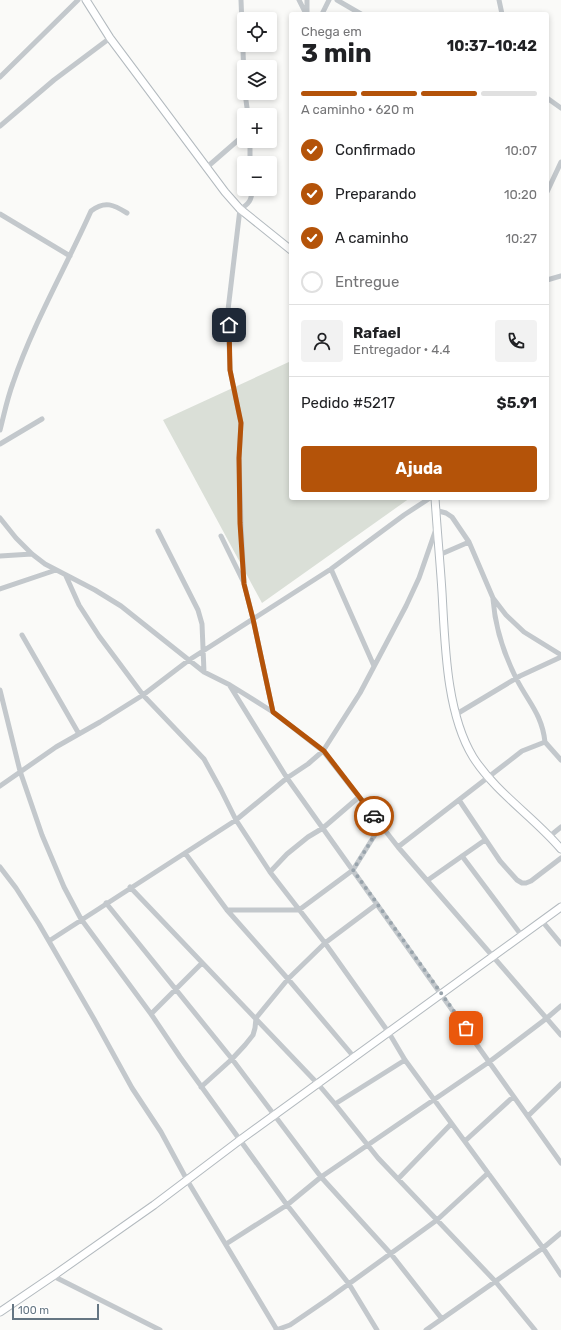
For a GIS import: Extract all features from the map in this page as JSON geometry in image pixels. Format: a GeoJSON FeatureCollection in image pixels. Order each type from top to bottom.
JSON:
{"type":"FeatureCollection","features":[{"type":"Feature","properties":{"kind":"street"},"geometry":{"type":"LineString","coordinates":[[0,77],[78,0]]}},
{"type":"Feature","properties":{"kind":"street"},"geometry":{"type":"LineString","coordinates":[[86,0],[110,38],[206,168],[240,209],[289,248]]}},
{"type":"Feature","properties":{"kind":"street"},"geometry":{"type":"LineString","coordinates":[[241,0],[243,60]]}},
{"type":"Feature","properties":{"kind":"street"},"geometry":{"type":"LineString","coordinates":[[299,0],[306,12]]}},
{"type":"Feature","properties":{"kind":"street"},"geometry":{"type":"LineString","coordinates":[[307,0],[307,12]]}},
{"type":"Feature","properties":{"kind":"street"},"geometry":{"type":"LineString","coordinates":[[323,12],[329,0]]}},
{"type":"Feature","properties":{"kind":"street"},"geometry":{"type":"LineString","coordinates":[[337,0],[358,12]]}},
{"type":"Feature","properties":{"kind":"street"},"geometry":{"type":"LineString","coordinates":[[499,0],[502,12]]}},
{"type":"Feature","properties":{"kind":"street"},"geometry":{"type":"LineString","coordinates":[[0,126],[54,80],[110,38]]}},
{"type":"Feature","properties":{"kind":"street"},"geometry":{"type":"LineString","coordinates":[[549,99],[561,108]]}},
{"type":"Feature","properties":{"kind":"street"},"geometry":{"type":"LineString","coordinates":[[206,168],[237,141]]}},
{"type":"Feature","properties":{"kind":"street"},"geometry":{"type":"LineString","coordinates":[[549,188],[561,162]]}},
{"type":"Feature","properties":{"kind":"street"},"geometry":{"type":"LineString","coordinates":[[251,196],[249,203],[240,209],[228,310],[230,370],[241,423],[239,458],[240,523],[244,584],[273,712]]}},
{"type":"Feature","properties":{"kind":"street"},"geometry":{"type":"LineString","coordinates":[[0,430],[12,384],[18,369],[42,314],[91,211],[95,208],[108,204],[116,206],[126,214]]}},
{"type":"Feature","properties":{"kind":"street"},"geometry":{"type":"LineString","coordinates":[[0,214],[70,256]]}},
{"type":"Feature","properties":{"kind":"street"},"geometry":{"type":"LineString","coordinates":[[549,279],[561,276]]}},
{"type":"Feature","properties":{"kind":"street"},"geometry":{"type":"LineString","coordinates":[[0,444],[42,419]]}},
{"type":"Feature","properties":{"kind":"street"},"geometry":{"type":"LineString","coordinates":[[0,786],[20,771],[143,695],[189,660],[330,569],[427,500]]}},
{"type":"Feature","properties":{"kind":"street"},"geometry":{"type":"LineString","coordinates":[[434,500],[448,668],[455,714],[465,742],[488,778],[550,836],[561,849]]}},
{"type":"Feature","properties":{"kind":"street"},"geometry":{"type":"LineString","coordinates":[[435,510],[446,513],[452,517],[469,542],[493,598],[513,623],[561,656],[516,679],[455,714]]}},
{"type":"Feature","properties":{"kind":"street"},"geometry":{"type":"LineString","coordinates":[[0,518],[16,538],[32,554],[45,564],[95,590],[121,606],[204,672],[230,685],[273,712],[324,751],[398,847],[561,1035]]}},
{"type":"Feature","properties":{"kind":"street"},"geometry":{"type":"LineString","coordinates":[[48,941],[236,820],[287,778],[324,751],[360,693],[410,599],[437,528]]}},
{"type":"Feature","properties":{"kind":"street"},"geometry":{"type":"LineString","coordinates":[[158,531],[198,610],[202,624],[204,672]]}},
{"type":"Feature","properties":{"kind":"street"},"geometry":{"type":"LineString","coordinates":[[220,536],[244,584]]}},
{"type":"Feature","properties":{"kind":"street"},"geometry":{"type":"LineString","coordinates":[[439,555],[469,542]]}},
{"type":"Feature","properties":{"kind":"street"},"geometry":{"type":"LineString","coordinates":[[0,556],[32,554]]}},
{"type":"Feature","properties":{"kind":"street"},"geometry":{"type":"LineString","coordinates":[[330,569],[374,666]]}},
{"type":"Feature","properties":{"kind":"street"},"geometry":{"type":"LineString","coordinates":[[0,589],[56,570]]}},
{"type":"Feature","properties":{"kind":"street"},"geometry":{"type":"LineString","coordinates":[[66,576],[79,605],[99,636],[143,695],[204,759],[236,820],[270,872],[325,943],[389,1033],[405,1060],[434,1101],[465,1141],[561,1275]]}},
{"type":"Feature","properties":{"kind":"street"},"geometry":{"type":"LineString","coordinates":[[493,598],[498,633],[516,679],[540,718],[544,728],[545,742],[561,760]]}},
{"type":"Feature","properties":{"kind":"street"},"geometry":{"type":"LineString","coordinates":[[22,635],[79,734]]}},
{"type":"Feature","properties":{"kind":"street"},"geometry":{"type":"LineString","coordinates":[[230,685],[287,778],[561,1163]]}},
{"type":"Feature","properties":{"kind":"street"},"geometry":{"type":"LineString","coordinates":[[0,690],[20,771],[42,835],[64,887],[81,919],[151,1014],[201,1087],[287,1205],[349,1284],[377,1330]]}},
{"type":"Feature","properties":{"kind":"street"},"geometry":{"type":"LineString","coordinates":[[398,847],[522,751],[545,742]]}},
{"type":"Feature","properties":{"kind":"street"},"geometry":{"type":"LineString","coordinates":[[270,872],[287,854],[308,837],[323,828],[359,797]]}},
{"type":"Feature","properties":{"kind":"street"},"geometry":{"type":"LineString","coordinates":[[459,800],[500,861],[517,880],[526,883],[537,877],[561,858]]}},
{"type":"Feature","properties":{"kind":"street"},"geometry":{"type":"LineString","coordinates":[[227,910],[298,910],[353,870],[381,825]]}},
{"type":"Feature","properties":{"kind":"street"},"geometry":{"type":"LineString","coordinates":[[550,836],[561,827]]}},
{"type":"Feature","properties":{"kind":"street"},"geometry":{"type":"LineString","coordinates":[[428,880],[485,840]]}},
{"type":"Feature","properties":{"kind":"street"},"geometry":{"type":"LineString","coordinates":[[185,853],[227,910],[354,1057]]}},
{"type":"Feature","properties":{"kind":"street"},"geometry":{"type":"LineString","coordinates":[[462,856],[522,936]]}},
{"type":"Feature","properties":{"kind":"street"},"geometry":{"type":"LineString","coordinates":[[0,867],[26,904],[94,1018],[132,1088],[161,1132],[187,1180],[276,1330],[290,1325],[437,1220],[488,1173]]}},
{"type":"Feature","properties":{"kind":"street"},"geometry":{"type":"LineString","coordinates":[[130,887],[318,1084],[378,1158],[495,1281],[535,1330]]}},
{"type":"Feature","properties":{"kind":"street"},"geometry":{"type":"LineString","coordinates":[[106,903],[232,1059],[275,1114],[321,1177],[391,1254],[442,1319]]}},
{"type":"Feature","properties":{"kind":"street"},"geometry":{"type":"LineString","coordinates":[[201,1087],[232,1059],[253,1035],[256,1018],[288,979],[325,943],[377,904]]}},
{"type":"Feature","properties":{"kind":"street"},"geometry":{"type":"LineString","coordinates":[[0,1312],[187,1180],[275,1114],[442,995],[561,907]]}},
{"type":"Feature","properties":{"kind":"street"},"geometry":{"type":"LineString","coordinates":[[542,921],[561,944]]}},
{"type":"Feature","properties":{"kind":"street"},"geometry":{"type":"LineString","coordinates":[[151,1014],[202,963]]}},
{"type":"Feature","properties":{"kind":"street"},"geometry":{"type":"LineString","coordinates":[[226,1244],[287,1205],[321,1177],[489,1062],[561,1006]]}},
{"type":"Feature","properties":{"kind":"street"},"geometry":{"type":"LineString","coordinates":[[335,1104],[405,1060]]}},
{"type":"Feature","properties":{"kind":"street"},"geometry":{"type":"LineString","coordinates":[[528,1116],[561,1084]]}},
{"type":"Feature","properties":{"kind":"street"},"geometry":{"type":"LineString","coordinates":[[465,1141],[513,1097]]}},
{"type":"Feature","properties":{"kind":"street"},"geometry":{"type":"LineString","coordinates":[[398,1179],[451,1124]]}},
{"type":"Feature","properties":{"kind":"street"},"geometry":{"type":"LineString","coordinates":[[426,1330],[543,1248],[561,1233]]}},
{"type":"Feature","properties":{"kind":"street"},"geometry":{"type":"LineString","coordinates":[[53,1276],[160,1330]]}},
{"type":"Feature","properties":{"kind":"shaded area"},"geometry":{"type":"Polygon","coordinates":[[[289,362],[289,500],[407,500],[262,603],[163,420],[289,362]]]}},
{"type":"Feature","properties":{"kind":"way so far"},"geometry":{"type":"LineString","coordinates":[[374,816],[381,825],[353,870],[466,1028]]}},
{"type":"Feature","properties":{"kind":"route"},"geometry":{"type":"LineString","coordinates":[[229,325],[230,370],[241,423],[239,458],[240,523],[244,584],[273,712],[324,751],[374,816]]}}]}
